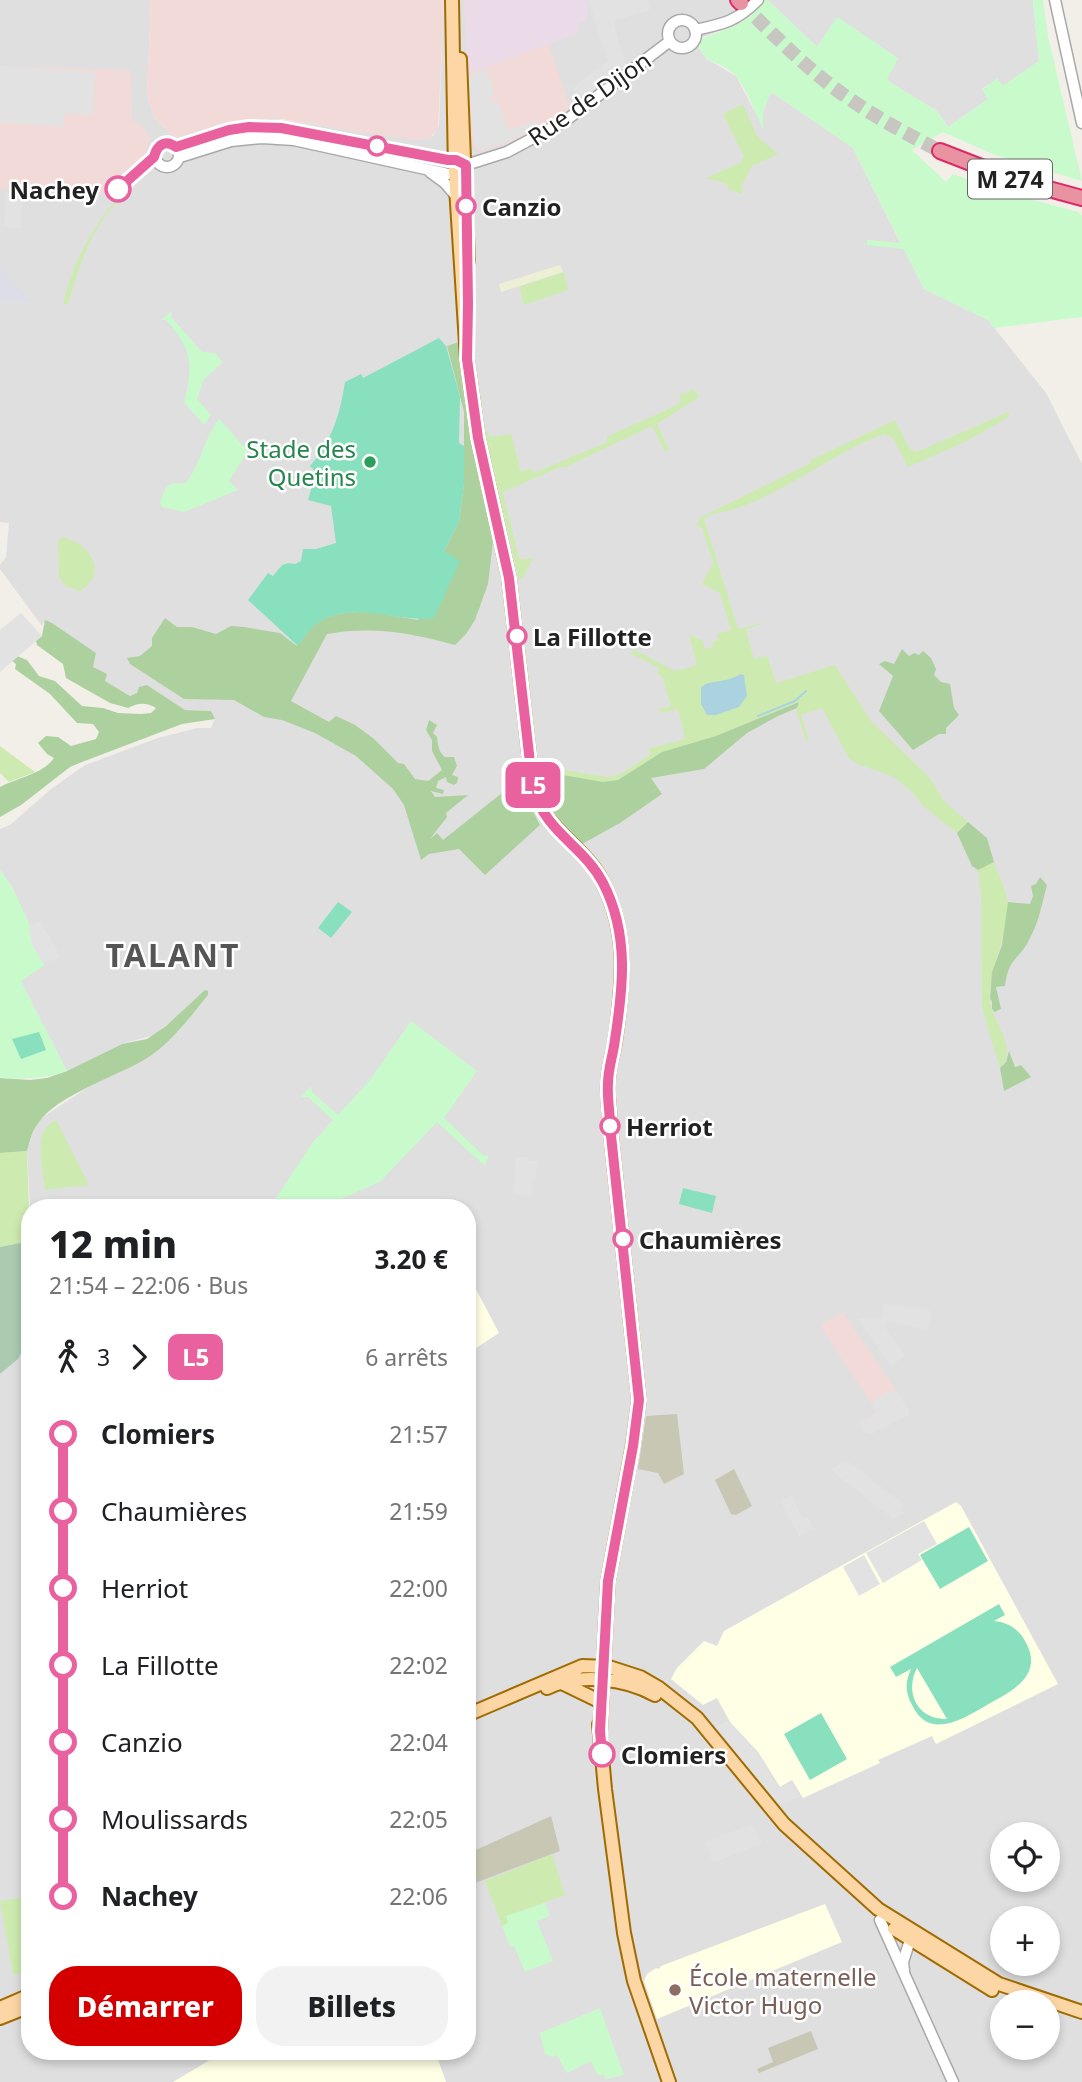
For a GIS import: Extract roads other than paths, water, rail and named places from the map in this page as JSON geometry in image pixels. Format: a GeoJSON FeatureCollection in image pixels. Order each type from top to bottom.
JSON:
{"type":"FeatureCollection","features":[{"type":"Feature","properties":{"kind":"highway","name":"M 274"},"geometry":{"type":"LineString","coordinates":[[1082,191],[1013,173],[943,148],[1012,179],[1082,198]]}},
{"type":"Feature","properties":{"kind":"main road"},"geometry":{"type":"LineString","coordinates":[[452,0],[452,83],[461,165],[456,196],[464,323],[467,331]]}},
{"type":"Feature","properties":{"kind":"main road"},"geometry":{"type":"LineString","coordinates":[[459,0],[461,165],[468,304],[467,359],[478,438],[509,578],[533,789],[537,801],[555,830],[584,857],[601,880],[617,920],[622,943],[622,984],[608,1083],[610,1126],[639,1400],[608,1581],[597,1700],[605,1789],[624,1933],[634,1981],[669,2082]]}},
{"type":"Feature","properties":{"kind":"main road"},"geometry":{"type":"LineString","coordinates":[[476,1711],[582,1666],[643,1688],[679,1713],[702,1735],[779,1829],[880,1920],[992,1990]]}},
{"type":"Feature","properties":{"kind":"main road"},"geometry":{"type":"LineString","coordinates":[[600,1673],[600,1731]]}},
{"type":"Feature","properties":{"kind":"main road"},"geometry":{"type":"LineString","coordinates":[[476,1720],[557,1684],[600,1673],[615,1673],[654,1685],[697,1718],[784,1824],[865,1898],[900,1924],[1010,1989],[1082,2011]]}},
{"type":"Feature","properties":{"kind":"main road"},"geometry":{"type":"LineString","coordinates":[[557,1684],[597,1700]]}},
{"type":"Feature","properties":{"kind":"main road"},"geometry":{"type":"LineString","coordinates":[[900,1924],[910,1940],[923,1942],[947,1958],[968,1966]]}},
{"type":"Feature","properties":{"kind":"main road"},"geometry":{"type":"LineString","coordinates":[[0,2008],[21,2005]]}},
{"type":"Feature","properties":{"kind":"main road"},"geometry":{"type":"LineString","coordinates":[[0,2016],[21,2006]]}},
{"type":"Feature","properties":{"kind":"main road"},"geometry":{"type":"LineString","coordinates":[[1060,2013],[1082,2019]]}},
{"type":"Feature","properties":{"kind":"street"},"geometry":{"type":"LineString","coordinates":[[1055,0],[1082,123]]}},
{"type":"Feature","properties":{"kind":"street","name":"Rue de Dijon"},"geometry":{"type":"LineString","coordinates":[[695,30],[731,22],[743,16],[750,1]]}},
{"type":"Feature","properties":{"kind":"street","name":"Rue de Dijon"},"geometry":{"type":"LineString","coordinates":[[677,21],[686,21],[695,30],[695,40],[688,46],[680,48],[670,41],[670,27],[677,21]]}},
{"type":"Feature","properties":{"kind":"street","name":"Rue de Dijon"},"geometry":{"type":"LineString","coordinates":[[461,165],[507,152],[565,121],[670,41]]}},
{"type":"Feature","properties":{"kind":"street"},"geometry":{"type":"LineString","coordinates":[[249,127],[281,128],[448,160],[461,165],[448,174],[294,140],[262,138],[231,141],[178,152],[229,130],[249,127]]}},
{"type":"Feature","properties":{"kind":"street"},"geometry":{"type":"LineString","coordinates":[[420,167],[436,176],[456,196]]}},
{"type":"Feature","properties":{"kind":"street"},"geometry":{"type":"LineString","coordinates":[[880,1920],[901,1958],[904,1975],[953,2082]]}},
{"type":"Feature","properties":{"kind":"street"},"geometry":{"type":"LineString","coordinates":[[901,1958],[910,1940]]}},
{"type":"Feature","properties":{"kind":"street"},"geometry":{"type":"LineString","coordinates":[[901,1958],[915,1952],[928,1951]]}},
{"type":"Feature","properties":{"kind":"water"},"geometry":{"type":"Polygon","coordinates":[[[744,675],[747,696],[739,707],[716,715],[707,715],[701,704],[701,687],[744,675]]]}},
{"type":"Feature","properties":{"kind":"waterway","name":"La Fillotte"},"geometry":{"type":"LineString","coordinates":[[758,716],[795,701],[806,691]]}},
{"type":"Feature","properties":{"kind":"tunnel"},"geometry":{"type":"LineString","coordinates":[[741,3],[838,91],[880,119],[940,151]]}},
{"type":"Feature","properties":{"kind":"place","name":"Nachey"},"geometry":{"type":"Point","coordinates":[118,189]}},
{"type":"Feature","properties":{"kind":"place","name":"Canzio"},"geometry":{"type":"Point","coordinates":[466,206]}},
{"type":"Feature","properties":{"kind":"place","name":"Stade des Quetins"},"geometry":{"type":"Point","coordinates":[370,462]}},
{"type":"Feature","properties":{"kind":"place","name":"La Fillotte"},"geometry":{"type":"Point","coordinates":[517,636]}},
{"type":"Feature","properties":{"kind":"place","name":"Herriot"},"geometry":{"type":"Point","coordinates":[610,1126]}},
{"type":"Feature","properties":{"kind":"place","name":"Chaumières"},"geometry":{"type":"Point","coordinates":[623,1239]}},
{"type":"Feature","properties":{"kind":"place","name":"Clomiers"},"geometry":{"type":"Point","coordinates":[602,1754]}},
{"type":"Feature","properties":{"kind":"place","name":"École maternelle Victor Hugo"},"geometry":{"type":"Point","coordinates":[675,1990]}},
{"type":"Feature","properties":{"kind":"district","name":"TALANT"},"geometry":{"type":"Point","coordinates":[173,954]}}]}
